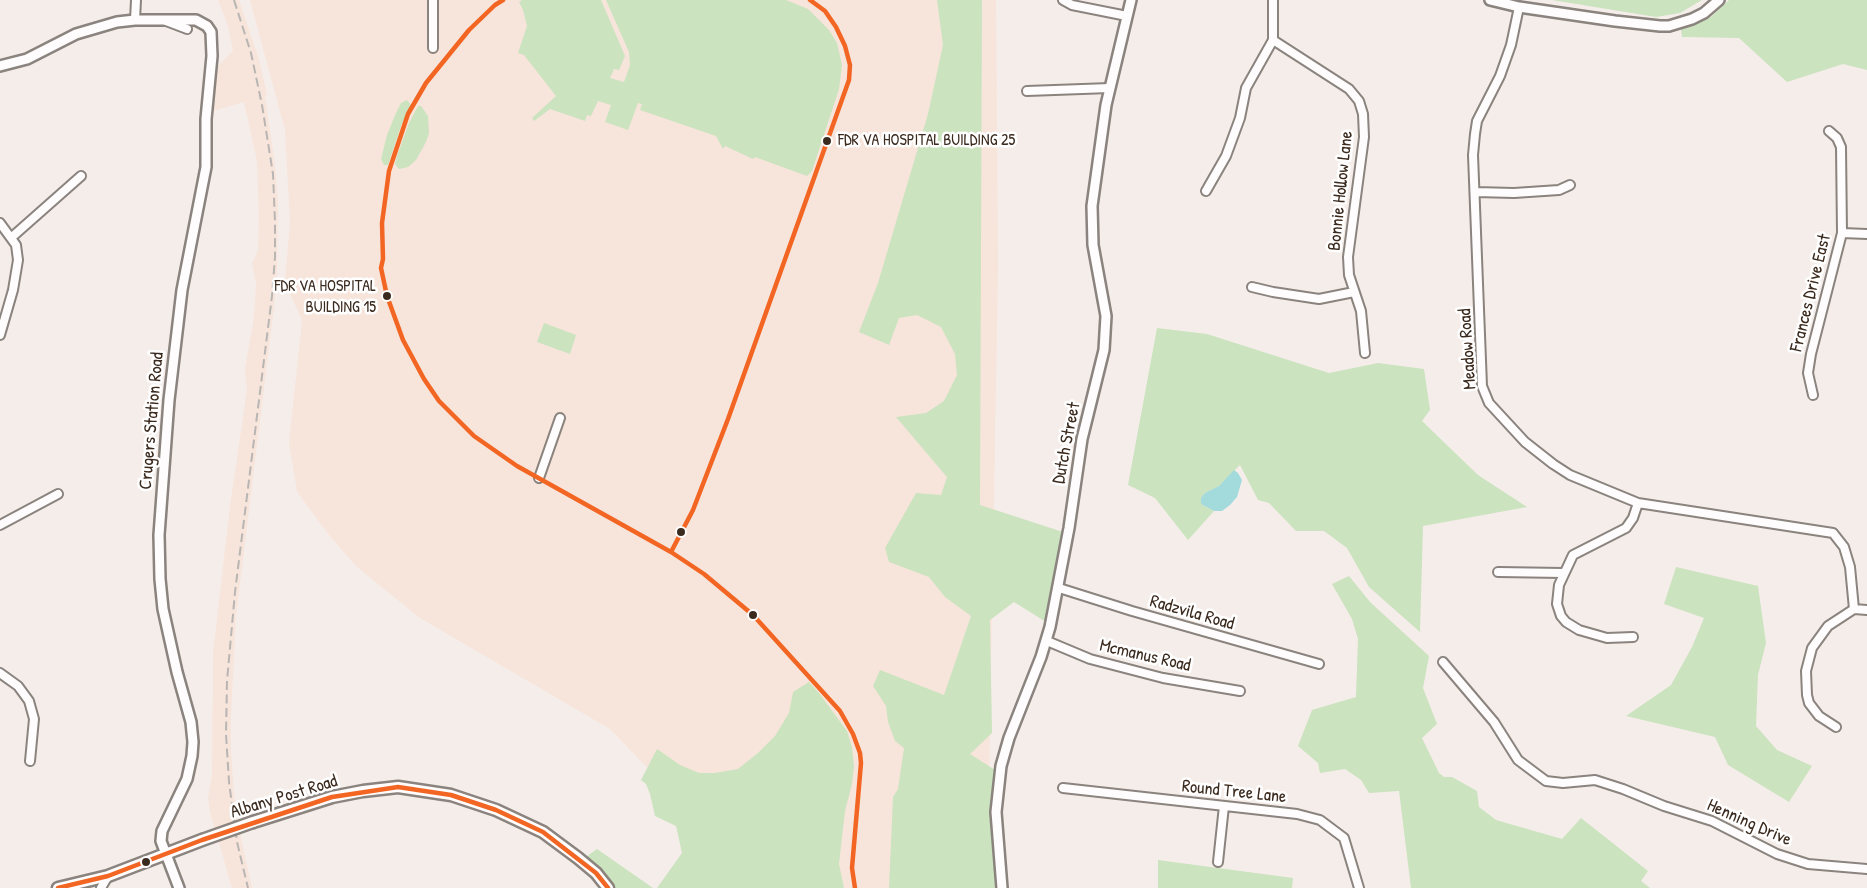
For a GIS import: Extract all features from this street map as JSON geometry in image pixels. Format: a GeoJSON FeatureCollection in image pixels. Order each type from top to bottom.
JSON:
{"type":"FeatureCollection","features":[{"type":"Feature","properties":{"kind":"main road","name":"Albany Post Road"},"geometry":{"type":"LineString","coordinates":[[58,888],[108,876],[253,822],[332,797],[363,790],[398,787],[451,795],[496,810],[543,832],[596,873],[608,888]]}},
{"type":"Feature","properties":{"kind":"street"},"geometry":{"type":"LineString","coordinates":[[135,20],[136,0]]}},
{"type":"Feature","properties":{"kind":"street"},"geometry":{"type":"LineString","coordinates":[[433,0],[433,48]]}},
{"type":"Feature","properties":{"kind":"street"},"geometry":{"type":"LineString","coordinates":[[1063,0],[1072,5],[1127,16]]}},
{"type":"Feature","properties":{"kind":"street","name":"Dutch Street"},"geometry":{"type":"LineString","coordinates":[[1002,888],[996,812],[1001,766],[1009,738],[1047,641],[1059,588],[1082,439],[1101,366],[1106,336],[1105,308],[1093,245],[1092,206],[1095,172],[1110,88],[1131,0]]}},
{"type":"Feature","properties":{"kind":"street"},"geometry":{"type":"LineString","coordinates":[[1206,191],[1226,156],[1240,118],[1246,88],[1273,40],[1273,0]]}},
{"type":"Feature","properties":{"kind":"street"},"geometry":{"type":"LineString","coordinates":[[1490,0],[1519,7],[1615,21],[1669,26],[1704,13],[1719,0]]}},
{"type":"Feature","properties":{"kind":"street","name":"Meadow Road"},"geometry":{"type":"LineString","coordinates":[[1519,7],[1511,45],[1500,76],[1477,121],[1473,155],[1482,386],[1489,403],[1524,442],[1553,464],[1570,475],[1638,503],[1833,534],[1844,547],[1850,567],[1854,609]]}},
{"type":"Feature","properties":{"kind":"street"},"geometry":{"type":"LineString","coordinates":[[0,66],[27,59],[61,40],[109,24],[135,20],[164,20],[188,29]]}},
{"type":"Feature","properties":{"kind":"street","name":"Crugers Station Road"},"geometry":{"type":"LineString","coordinates":[[164,20],[196,20],[204,24],[211,32],[212,46],[206,118],[206,166],[182,290],[169,400],[159,535],[163,609],[191,722],[193,742],[187,779],[162,831],[161,841],[166,855]]}},
{"type":"Feature","properties":{"kind":"street","name":"Bonnie Hollow Lane"},"geometry":{"type":"LineString","coordinates":[[1273,40],[1349,89],[1359,100],[1363,114],[1364,137],[1348,257],[1349,275],[1361,311],[1365,353]]}},
{"type":"Feature","properties":{"kind":"street"},"geometry":{"type":"LineString","coordinates":[[1027,91],[1110,88]]}},
{"type":"Feature","properties":{"kind":"street","name":"Frances Drive East"},"geometry":{"type":"LineString","coordinates":[[1813,395],[1808,373],[1811,354],[1842,233],[1841,147],[1837,138],[1829,131]]}},
{"type":"Feature","properties":{"kind":"street"},"geometry":{"type":"LineString","coordinates":[[12,237],[81,176]]}},
{"type":"Feature","properties":{"kind":"street"},"geometry":{"type":"LineString","coordinates":[[1476,192],[1514,193],[1559,190],[1570,185]]}},
{"type":"Feature","properties":{"kind":"street"},"geometry":{"type":"LineString","coordinates":[[0,223],[16,245],[18,260],[13,290],[0,335]]}},
{"type":"Feature","properties":{"kind":"street"},"geometry":{"type":"LineString","coordinates":[[1842,233],[1867,234]]}},
{"type":"Feature","properties":{"kind":"street"},"geometry":{"type":"LineString","coordinates":[[1252,287],[1319,298],[1354,292]]}},
{"type":"Feature","properties":{"kind":"street"},"geometry":{"type":"LineString","coordinates":[[539,478],[560,418]]}},
{"type":"Feature","properties":{"kind":"street"},"geometry":{"type":"LineString","coordinates":[[0,525],[58,494]]}},
{"type":"Feature","properties":{"kind":"street"},"geometry":{"type":"LineString","coordinates":[[1633,637],[1607,639],[1571,627],[1561,616],[1557,604],[1559,585],[1573,555],[1626,528],[1633,518],[1638,503]]}},
{"type":"Feature","properties":{"kind":"street"},"geometry":{"type":"LineString","coordinates":[[1498,572],[1563,573]]}},
{"type":"Feature","properties":{"kind":"street","name":"Radzvila Road"},"geometry":{"type":"LineString","coordinates":[[1059,588],[1318,664]]}},
{"type":"Feature","properties":{"kind":"street"},"geometry":{"type":"LineString","coordinates":[[1836,727],[1819,716],[1809,703],[1806,671],[1812,648],[1828,626],[1854,609],[1867,610]]}},
{"type":"Feature","properties":{"kind":"street","name":"Mcmanus Road"},"geometry":{"type":"LineString","coordinates":[[1047,641],[1090,659],[1163,678],[1240,691]]}},
{"type":"Feature","properties":{"kind":"street","name":"Henning Drive"},"geometry":{"type":"LineString","coordinates":[[1443,662],[1494,722],[1512,753],[1528,769],[1546,781],[1563,783],[1594,780],[1712,821],[1786,856],[1809,864],[1867,869]]}},
{"type":"Feature","properties":{"kind":"street"},"geometry":{"type":"LineString","coordinates":[[0,673],[18,686],[29,701],[34,719],[30,761]]}},
{"type":"Feature","properties":{"kind":"street","name":"Round Tree Lane"},"geometry":{"type":"LineString","coordinates":[[1063,788],[1297,814],[1320,820],[1344,838],[1359,888]]}},
{"type":"Feature","properties":{"kind":"street"},"geometry":{"type":"LineString","coordinates":[[1218,862],[1224,806]]}},
{"type":"Feature","properties":{"kind":"street"},"geometry":{"type":"LineString","coordinates":[[166,855],[179,888]]}},
{"type":"Feature","properties":{"kind":"street"},"geometry":{"type":"LineString","coordinates":[[101,888],[108,876]]}},
{"type":"Feature","properties":{"kind":"shaded area"},"geometry":{"type":"Polygon","coordinates":[[[218,0],[239,0],[259,59],[267,95],[265,96],[278,201],[274,307],[236,616],[231,716],[235,810],[252,888],[232,888],[208,798],[212,775],[213,654],[230,506],[247,390],[245,368],[254,318],[256,283],[252,263],[258,251],[259,216],[257,161],[244,102],[213,111],[216,68],[233,51],[228,26],[218,0]]]}},
{"type":"Feature","properties":{"kind":"shaded area"},"geometry":{"type":"Polygon","coordinates":[[[250,0],[996,0],[998,268],[989,782],[994,888],[815,888],[688,810],[610,729],[420,618],[357,567],[329,535],[297,492],[289,443],[302,320],[285,283],[290,221],[285,130],[250,0]]]}},
{"type":"Feature","properties":{"kind":"green space"},"geometry":{"type":"Polygon","coordinates":[[[522,0],[601,0],[625,56],[619,70],[614,69],[610,78],[624,82],[630,65],[629,52],[606,0],[786,0],[808,9],[829,30],[837,43],[842,65],[839,89],[812,171],[807,176],[755,157],[753,159],[725,146],[723,149],[716,136],[640,110],[642,104],[638,103],[628,130],[605,122],[611,105],[598,101],[591,116],[587,115],[585,121],[550,109],[534,121],[532,118],[556,96],[524,55],[518,53],[527,26],[519,2],[522,0]]]}},
{"type":"Feature","properties":{"kind":"green space"},"geometry":{"type":"Polygon","coordinates":[[[937,0],[982,0],[980,505],[1063,532],[1046,622],[1014,602],[990,620],[992,733],[970,754],[995,770],[991,811],[997,888],[889,888],[893,797],[898,789],[904,748],[895,741],[888,722],[886,706],[873,686],[880,670],[944,695],[971,616],[945,597],[929,577],[889,562],[885,548],[916,493],[941,495],[947,477],[896,417],[926,413],[944,401],[957,375],[955,354],[941,327],[917,315],[899,318],[889,345],[859,332],[878,283],[928,114],[943,45],[937,0]]]}},
{"type":"Feature","properties":{"kind":"green space"},"geometry":{"type":"Polygon","coordinates":[[[1552,0],[1702,0],[1680,13],[1656,17],[1552,0]]]}},
{"type":"Feature","properties":{"kind":"green space"},"geometry":{"type":"Polygon","coordinates":[[[1729,0],[1867,0],[1867,70],[1843,64],[1787,82],[1739,38],[1682,37],[1681,29],[1711,17],[1729,0]]]}},
{"type":"Feature","properties":{"kind":"green space"},"geometry":{"type":"Polygon","coordinates":[[[407,100],[411,105],[401,126],[388,165],[384,165],[381,159],[387,135],[401,103],[407,100]]]}},
{"type":"Feature","properties":{"kind":"green space"},"geometry":{"type":"Polygon","coordinates":[[[418,106],[421,106],[428,116],[429,133],[416,160],[408,167],[399,169],[395,164],[397,156],[418,106]]]}},
{"type":"Feature","properties":{"kind":"green space"},"geometry":{"type":"Polygon","coordinates":[[[544,323],[576,335],[570,354],[537,342],[544,323]]]}},
{"type":"Feature","properties":{"kind":"green space"},"geometry":{"type":"Polygon","coordinates":[[[1157,328],[1207,334],[1329,373],[1378,363],[1424,369],[1430,410],[1422,421],[1478,475],[1527,507],[1423,526],[1420,632],[1369,587],[1347,548],[1324,531],[1296,531],[1269,503],[1258,500],[1240,465],[1219,486],[1205,493],[1201,504],[1214,511],[1188,540],[1155,498],[1128,485],[1157,328]]]}},
{"type":"Feature","properties":{"kind":"green space"},"geometry":{"type":"Polygon","coordinates":[[[1676,567],[1758,586],[1766,643],[1758,675],[1756,726],[1777,750],[1812,766],[1789,802],[1728,765],[1715,737],[1626,716],[1671,685],[1692,647],[1704,618],[1664,604],[1676,567]]]}},
{"type":"Feature","properties":{"kind":"green space"},"geometry":{"type":"Polygon","coordinates":[[[1349,576],[1370,602],[1429,656],[1423,688],[1437,724],[1422,738],[1439,773],[1444,777],[1452,777],[1477,791],[1479,807],[1496,820],[1562,839],[1581,818],[1648,871],[1641,881],[1650,888],[1411,888],[1399,791],[1369,793],[1361,780],[1345,769],[1320,773],[1318,763],[1298,746],[1312,710],[1356,697],[1358,639],[1352,619],[1332,584],[1349,576]]]}},
{"type":"Feature","properties":{"kind":"green space"},"geometry":{"type":"Polygon","coordinates":[[[809,682],[847,731],[852,747],[854,766],[852,784],[845,811],[839,864],[844,888],[657,888],[682,853],[676,826],[655,816],[650,794],[646,784],[641,780],[657,749],[680,765],[699,773],[738,769],[775,736],[789,713],[793,692],[809,682]]]}},
{"type":"Feature","properties":{"kind":"green space"},"geometry":{"type":"Polygon","coordinates":[[[597,849],[653,888],[614,888],[586,857],[597,849]]]}},
{"type":"Feature","properties":{"kind":"green space"},"geometry":{"type":"Polygon","coordinates":[[[1158,860],[1293,878],[1292,888],[1158,888],[1158,860]]]}},
{"type":"Feature","properties":{"kind":"water"},"geometry":{"type":"Polygon","coordinates":[[[1234,470],[1242,480],[1237,497],[1230,505],[1222,511],[1214,511],[1201,504],[1201,498],[1205,493],[1219,486],[1234,470]]]}},
{"type":"Feature","properties":{"kind":"railway"},"geometry":{"type":"LineString","coordinates":[[234,0],[251,53],[262,105],[273,174],[275,222],[272,296],[235,592],[227,681],[226,734],[229,782],[237,842],[248,888]]}},
{"type":"Feature","properties":{"kind":"transit line"},"geometry":{"type":"LineString","coordinates":[[503,0],[469,30],[426,83],[408,114],[389,171],[382,223],[381,268],[387,296],[403,340],[439,401],[474,436],[517,466],[671,552],[704,574],[753,615],[840,711],[853,734],[861,763],[852,868],[855,888]]}},
{"type":"Feature","properties":{"kind":"transit line"},"geometry":{"type":"LineString","coordinates":[[671,552],[693,510],[728,419],[849,80],[850,65],[845,46],[836,27],[825,11],[810,0]]}},
{"type":"Feature","properties":{"kind":"transit line"},"geometry":{"type":"LineString","coordinates":[[58,888],[108,876],[202,840],[332,797],[398,787],[451,795],[496,810],[543,832],[596,873],[608,888]]}},
{"type":"Feature","properties":{"kind":"place","name":"FDR VA HOSPITAL BUILDING 25"},"geometry":{"type":"Point","coordinates":[827,141]}},
{"type":"Feature","properties":{"kind":"place","name":"FDR VA HOSPITAL BUILDING 15"},"geometry":{"type":"Point","coordinates":[387,296]}}]}
